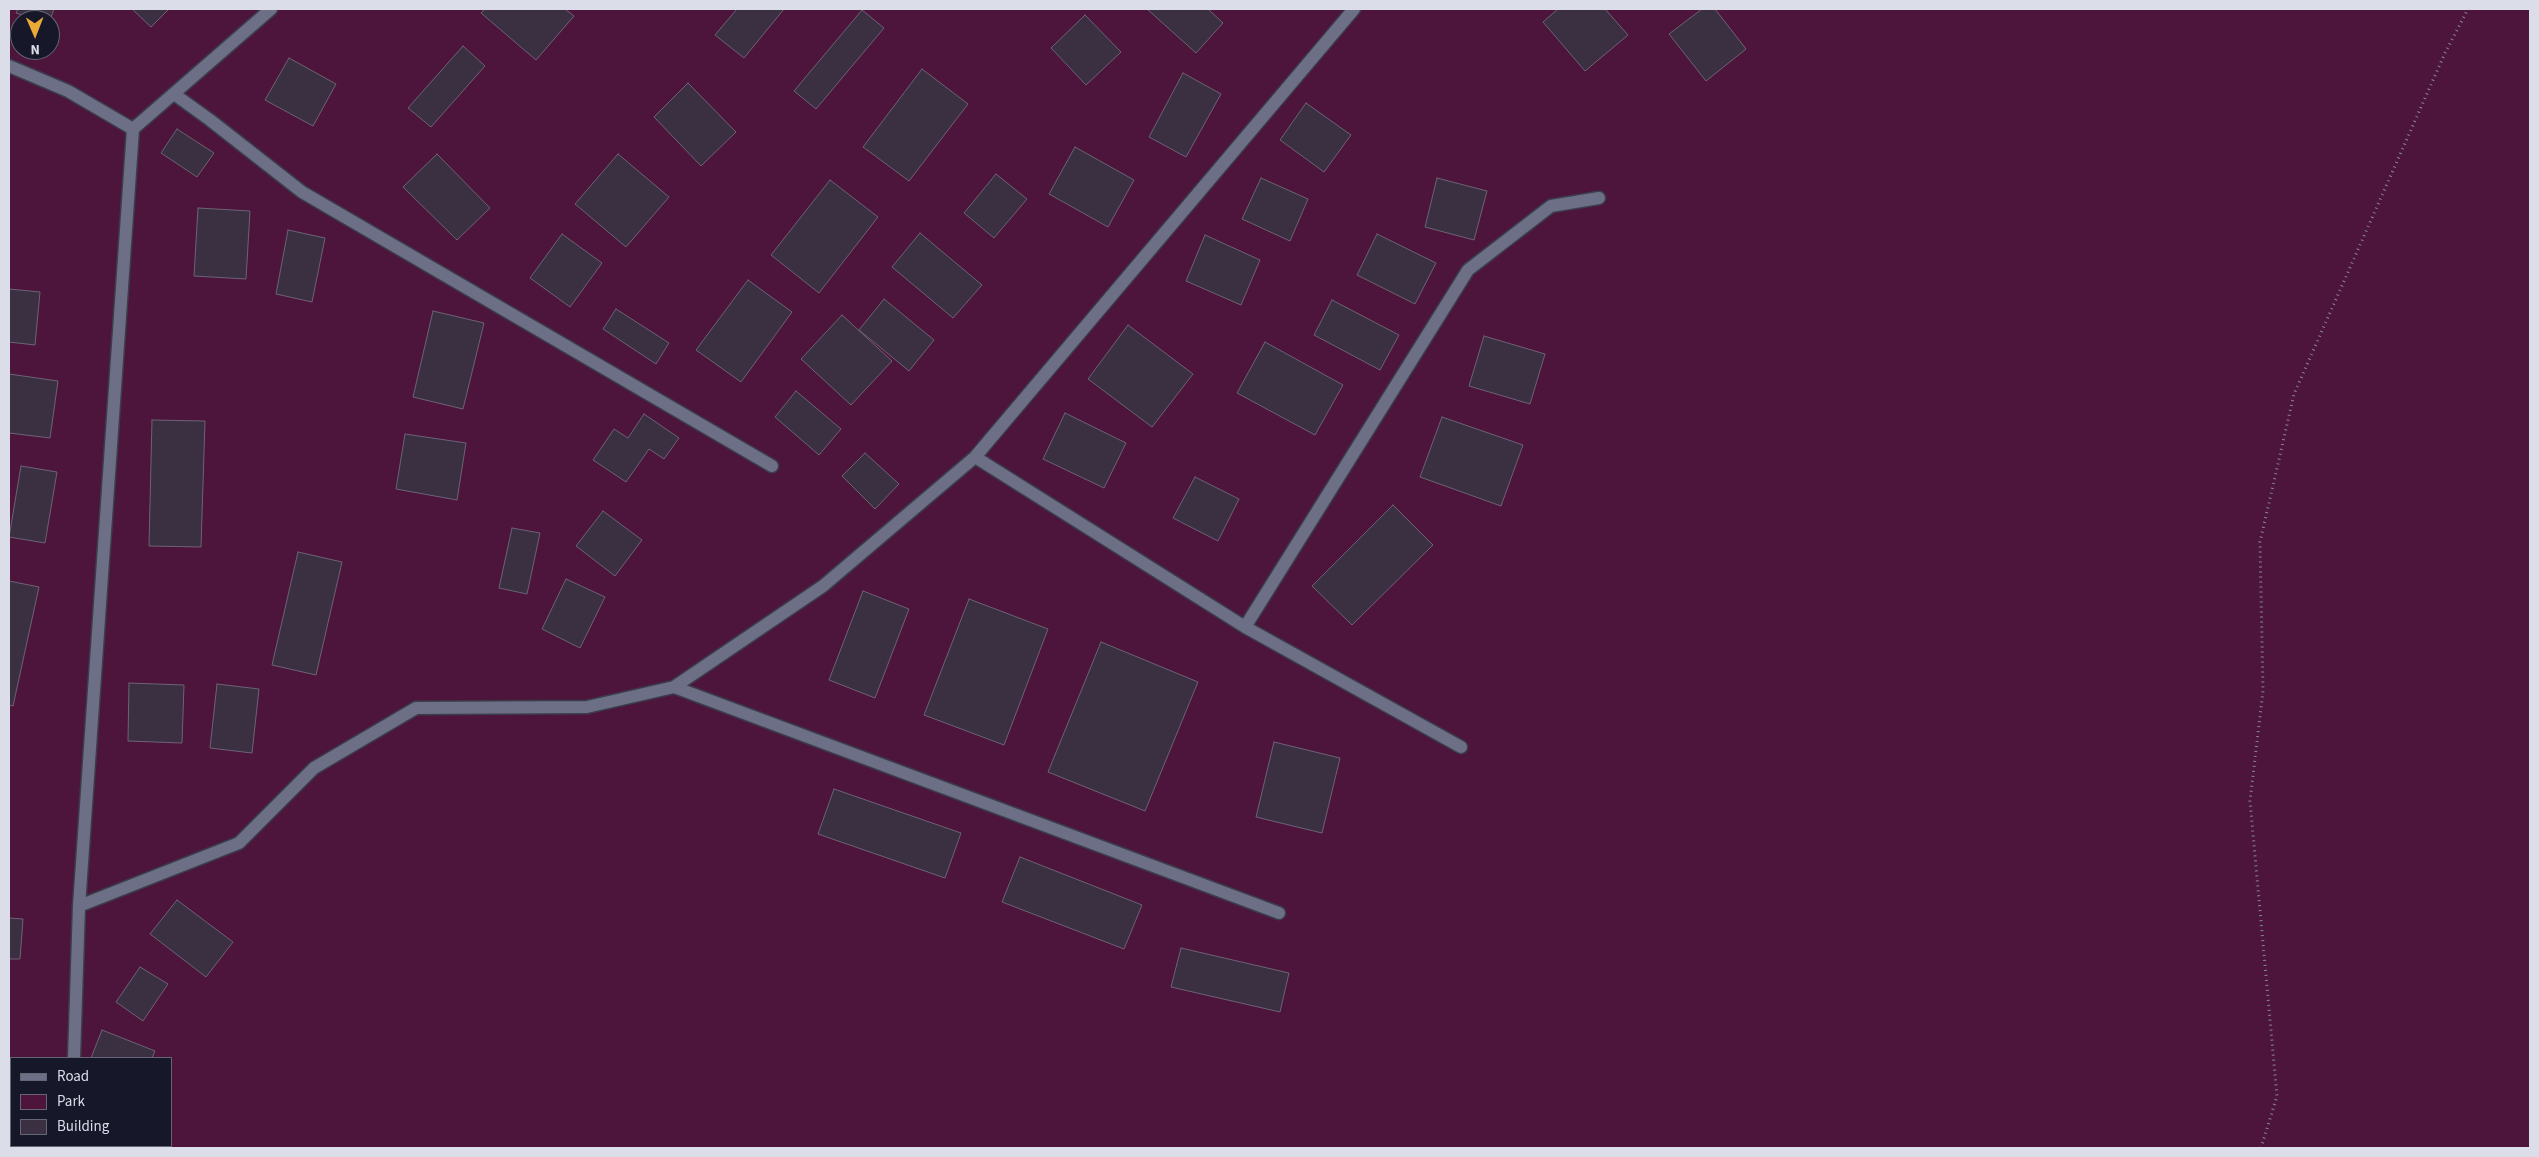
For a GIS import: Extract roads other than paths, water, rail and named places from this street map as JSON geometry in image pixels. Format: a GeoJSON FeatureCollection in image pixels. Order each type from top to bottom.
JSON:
{"type":"FeatureCollection","features":[{"type":"Feature","properties":{"kind":"street"},"geometry":{"type":"LineString","coordinates":[[74,1057],[79,906],[133,129],[271,9]]}},
{"type":"Feature","properties":{"kind":"street"},"geometry":{"type":"LineString","coordinates":[[79,906],[239,843],[314,768],[416,708],[587,707],[674,687],[823,586],[975,457],[1354,9]]}},
{"type":"Feature","properties":{"kind":"street"},"geometry":{"type":"LineString","coordinates":[[9,66],[68,91],[133,129]]}},
{"type":"Feature","properties":{"kind":"street"},"geometry":{"type":"LineString","coordinates":[[174,94],[302,192],[772,466]]}},
{"type":"Feature","properties":{"kind":"street"},"geometry":{"type":"LineString","coordinates":[[1245,627],[1468,270],[1550,206],[1599,198]]}},
{"type":"Feature","properties":{"kind":"street"},"geometry":{"type":"LineString","coordinates":[[975,457],[1245,627],[1461,747]]}},
{"type":"Feature","properties":{"kind":"street"},"geometry":{"type":"LineString","coordinates":[[674,687],[1279,913]]}}]}
